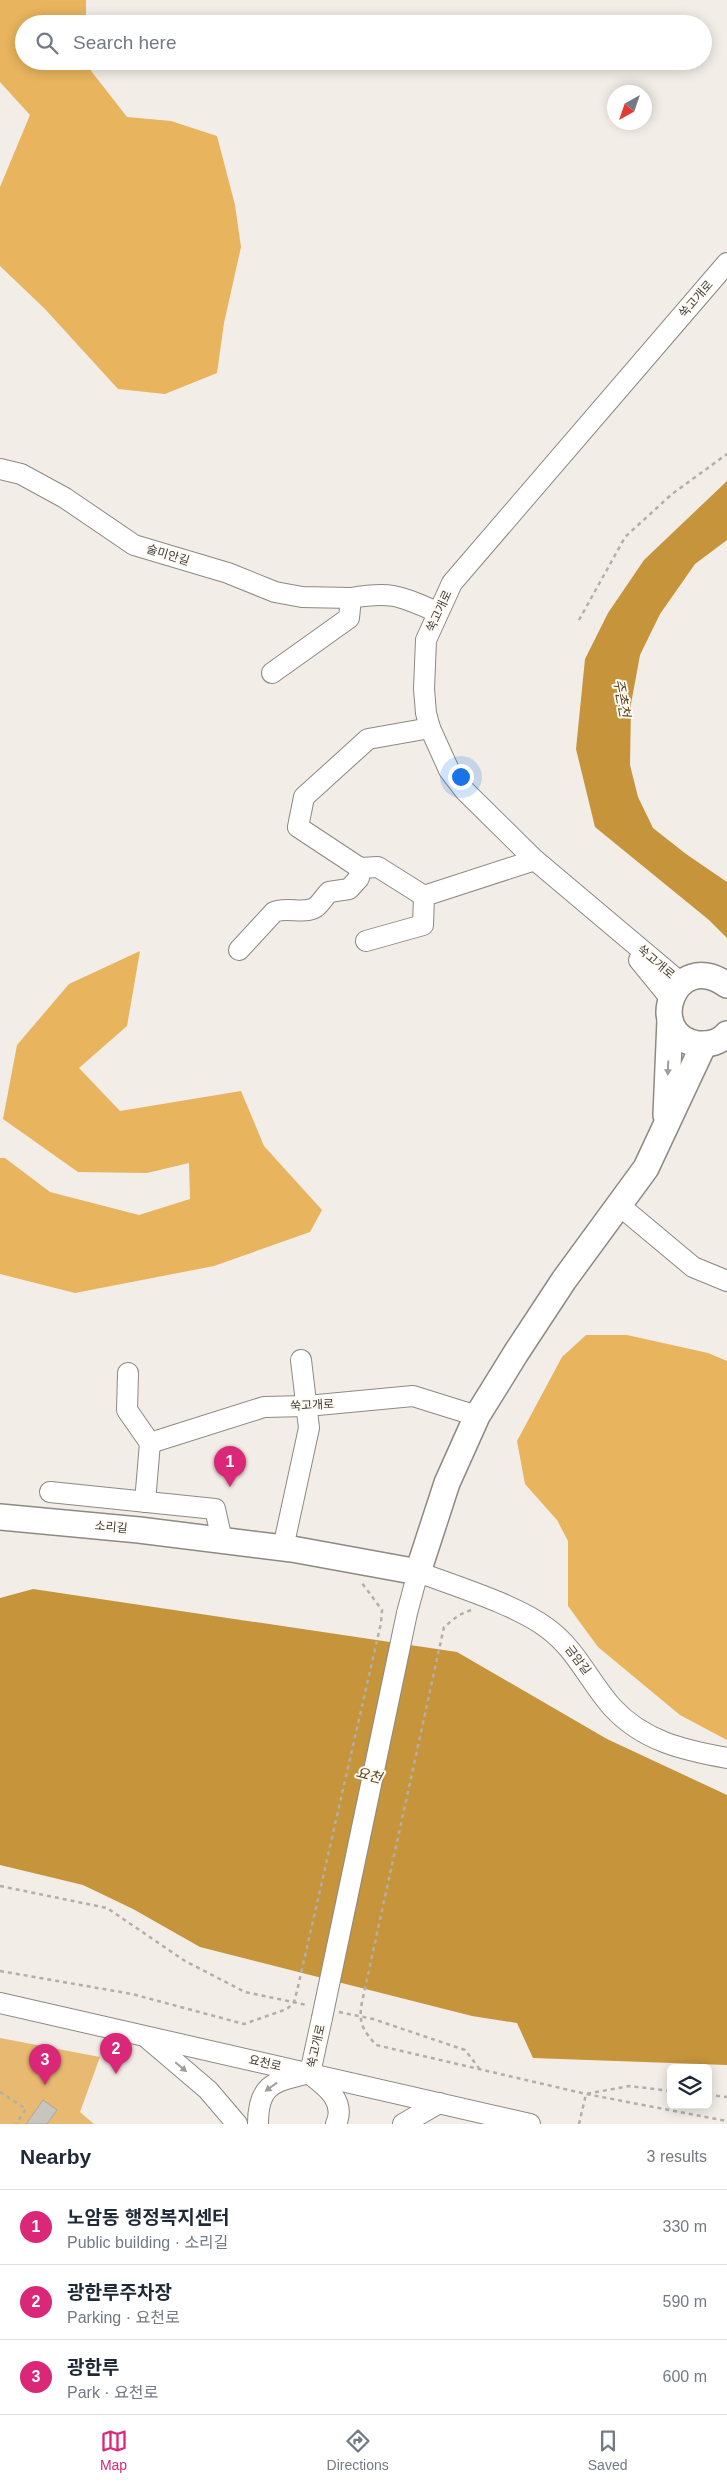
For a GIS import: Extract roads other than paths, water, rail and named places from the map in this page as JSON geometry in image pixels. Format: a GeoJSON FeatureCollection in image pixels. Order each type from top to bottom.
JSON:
{"type":"FeatureCollection","features":[{"type":"Feature","properties":{"kind":"main road"},"geometry":{"type":"LineString","coordinates":[[666,1127],[674,1000],[695,976],[707,975],[727,985]]}},
{"type":"Feature","properties":{"kind":"main road"},"geometry":{"type":"LineString","coordinates":[[674,1000],[683,1038],[693,1043],[704,1044],[714,1042],[727,1034]]}},
{"type":"Feature","properties":{"kind":"main road"},"geometry":{"type":"LineString","coordinates":[[418,1572],[447,1483],[477,1416],[564,1280],[646,1168],[704,1044]]}},
{"type":"Feature","properties":{"kind":"main road","name":"소리길"},"geometry":{"type":"LineString","coordinates":[[0,1518],[222,1540],[344,1558],[418,1572]]}},
{"type":"Feature","properties":{"kind":"street","name":"쑥고개로"},"geometry":{"type":"LineString","coordinates":[[674,1000],[607,922],[535,860],[465,791],[449,770],[430,728],[426,713],[424,689],[426,640],[437,612],[452,583],[727,263]]}},
{"type":"Feature","properties":{"kind":"street","name":"술미안길"},"geometry":{"type":"LineString","coordinates":[[0,469],[21,474],[65,498],[134,545],[228,573],[274,592],[302,597],[352,598],[379,593],[401,596],[437,612]]}},
{"type":"Feature","properties":{"kind":"street"},"geometry":{"type":"LineString","coordinates":[[272,673],[349,618],[352,598]]}},
{"type":"Feature","properties":{"kind":"street"},"geometry":{"type":"LineString","coordinates":[[424,896],[378,867],[360,868],[298,827],[304,798],[368,740],[430,728]]}},
{"type":"Feature","properties":{"kind":"street"},"geometry":{"type":"LineString","coordinates":[[424,896],[535,860]]}},
{"type":"Feature","properties":{"kind":"street"},"geometry":{"type":"LineString","coordinates":[[239,950],[274,912],[281,909],[308,911],[317,906],[329,892],[349,889],[359,878],[360,868]]}},
{"type":"Feature","properties":{"kind":"street"},"geometry":{"type":"LineString","coordinates":[[366,941],[422,926],[424,896]]}},
{"type":"Feature","properties":{"kind":"street"},"geometry":{"type":"LineString","coordinates":[[620,1206],[693,1267],[727,1281]]}},
{"type":"Feature","properties":{"kind":"street"},"geometry":{"type":"LineString","coordinates":[[282,1548],[309,1428],[301,1360]]}},
{"type":"Feature","properties":{"kind":"street"},"geometry":{"type":"LineString","coordinates":[[128,1373],[126,1410],[150,1442],[145,1502]]}},
{"type":"Feature","properties":{"kind":"street","name":"쑥고개로"},"geometry":{"type":"LineString","coordinates":[[150,1442],[264,1407],[307,1406],[413,1396],[477,1416]]}},
{"type":"Feature","properties":{"kind":"street"},"geometry":{"type":"LineString","coordinates":[[50,1492],[215,1509],[222,1540]]}},
{"type":"Feature","properties":{"kind":"street","name":"쑥고개로"},"geometry":{"type":"LineString","coordinates":[[310,2074],[406,1613],[418,1572]]}},
{"type":"Feature","properties":{"kind":"street","name":"금암길"},"geometry":{"type":"LineString","coordinates":[[418,1572],[534,1619],[570,1647],[611,1706],[642,1731],[681,1750],[727,1758]]}},
{"type":"Feature","properties":{"kind":"street","name":"요천로"},"geometry":{"type":"LineString","coordinates":[[0,2003],[439,2103],[476,2117],[530,2124]]}},
{"type":"Feature","properties":{"kind":"street"},"geometry":{"type":"LineString","coordinates":[[144,2035],[208,2090],[238,2124]]}},
{"type":"Feature","properties":{"kind":"street"},"geometry":{"type":"LineString","coordinates":[[258,2124],[259,2100],[263,2093],[283,2080],[310,2074],[323,2084],[338,2104],[340,2114],[336,2124]]}},
{"type":"Feature","properties":{"kind":"street"},"geometry":{"type":"LineString","coordinates":[[403,2124],[439,2103]]}},
{"type":"Feature","properties":{"kind":"water","name":"주촌천"},"geometry":{"type":"Polygon","coordinates":[[[727,481],[727,540],[695,564],[660,614],[640,655],[631,704],[630,765],[638,797],[653,828],[686,854],[727,882],[727,938],[709,920],[595,827],[576,749],[585,659],[608,613],[644,560],[727,481]]]}},
{"type":"Feature","properties":{"kind":"water","name":"요천"},"geometry":{"type":"Polygon","coordinates":[[[33,1589],[457,1652],[607,1739],[727,1795],[727,2065],[533,2058],[517,2023],[472,2016],[200,1947],[133,1909],[83,1885],[0,1865],[0,1598],[33,1589]]]}},
{"type":"Feature","properties":{"kind":"place","name":"노암동 행정복지센터"},"geometry":{"type":"Point","coordinates":[230,1487]}},
{"type":"Feature","properties":{"kind":"place","name":"광한루주차장"},"geometry":{"type":"Point","coordinates":[116,2074]}},
{"type":"Feature","properties":{"kind":"place","name":"광한루"},"geometry":{"type":"Point","coordinates":[45,2085]}}]}
